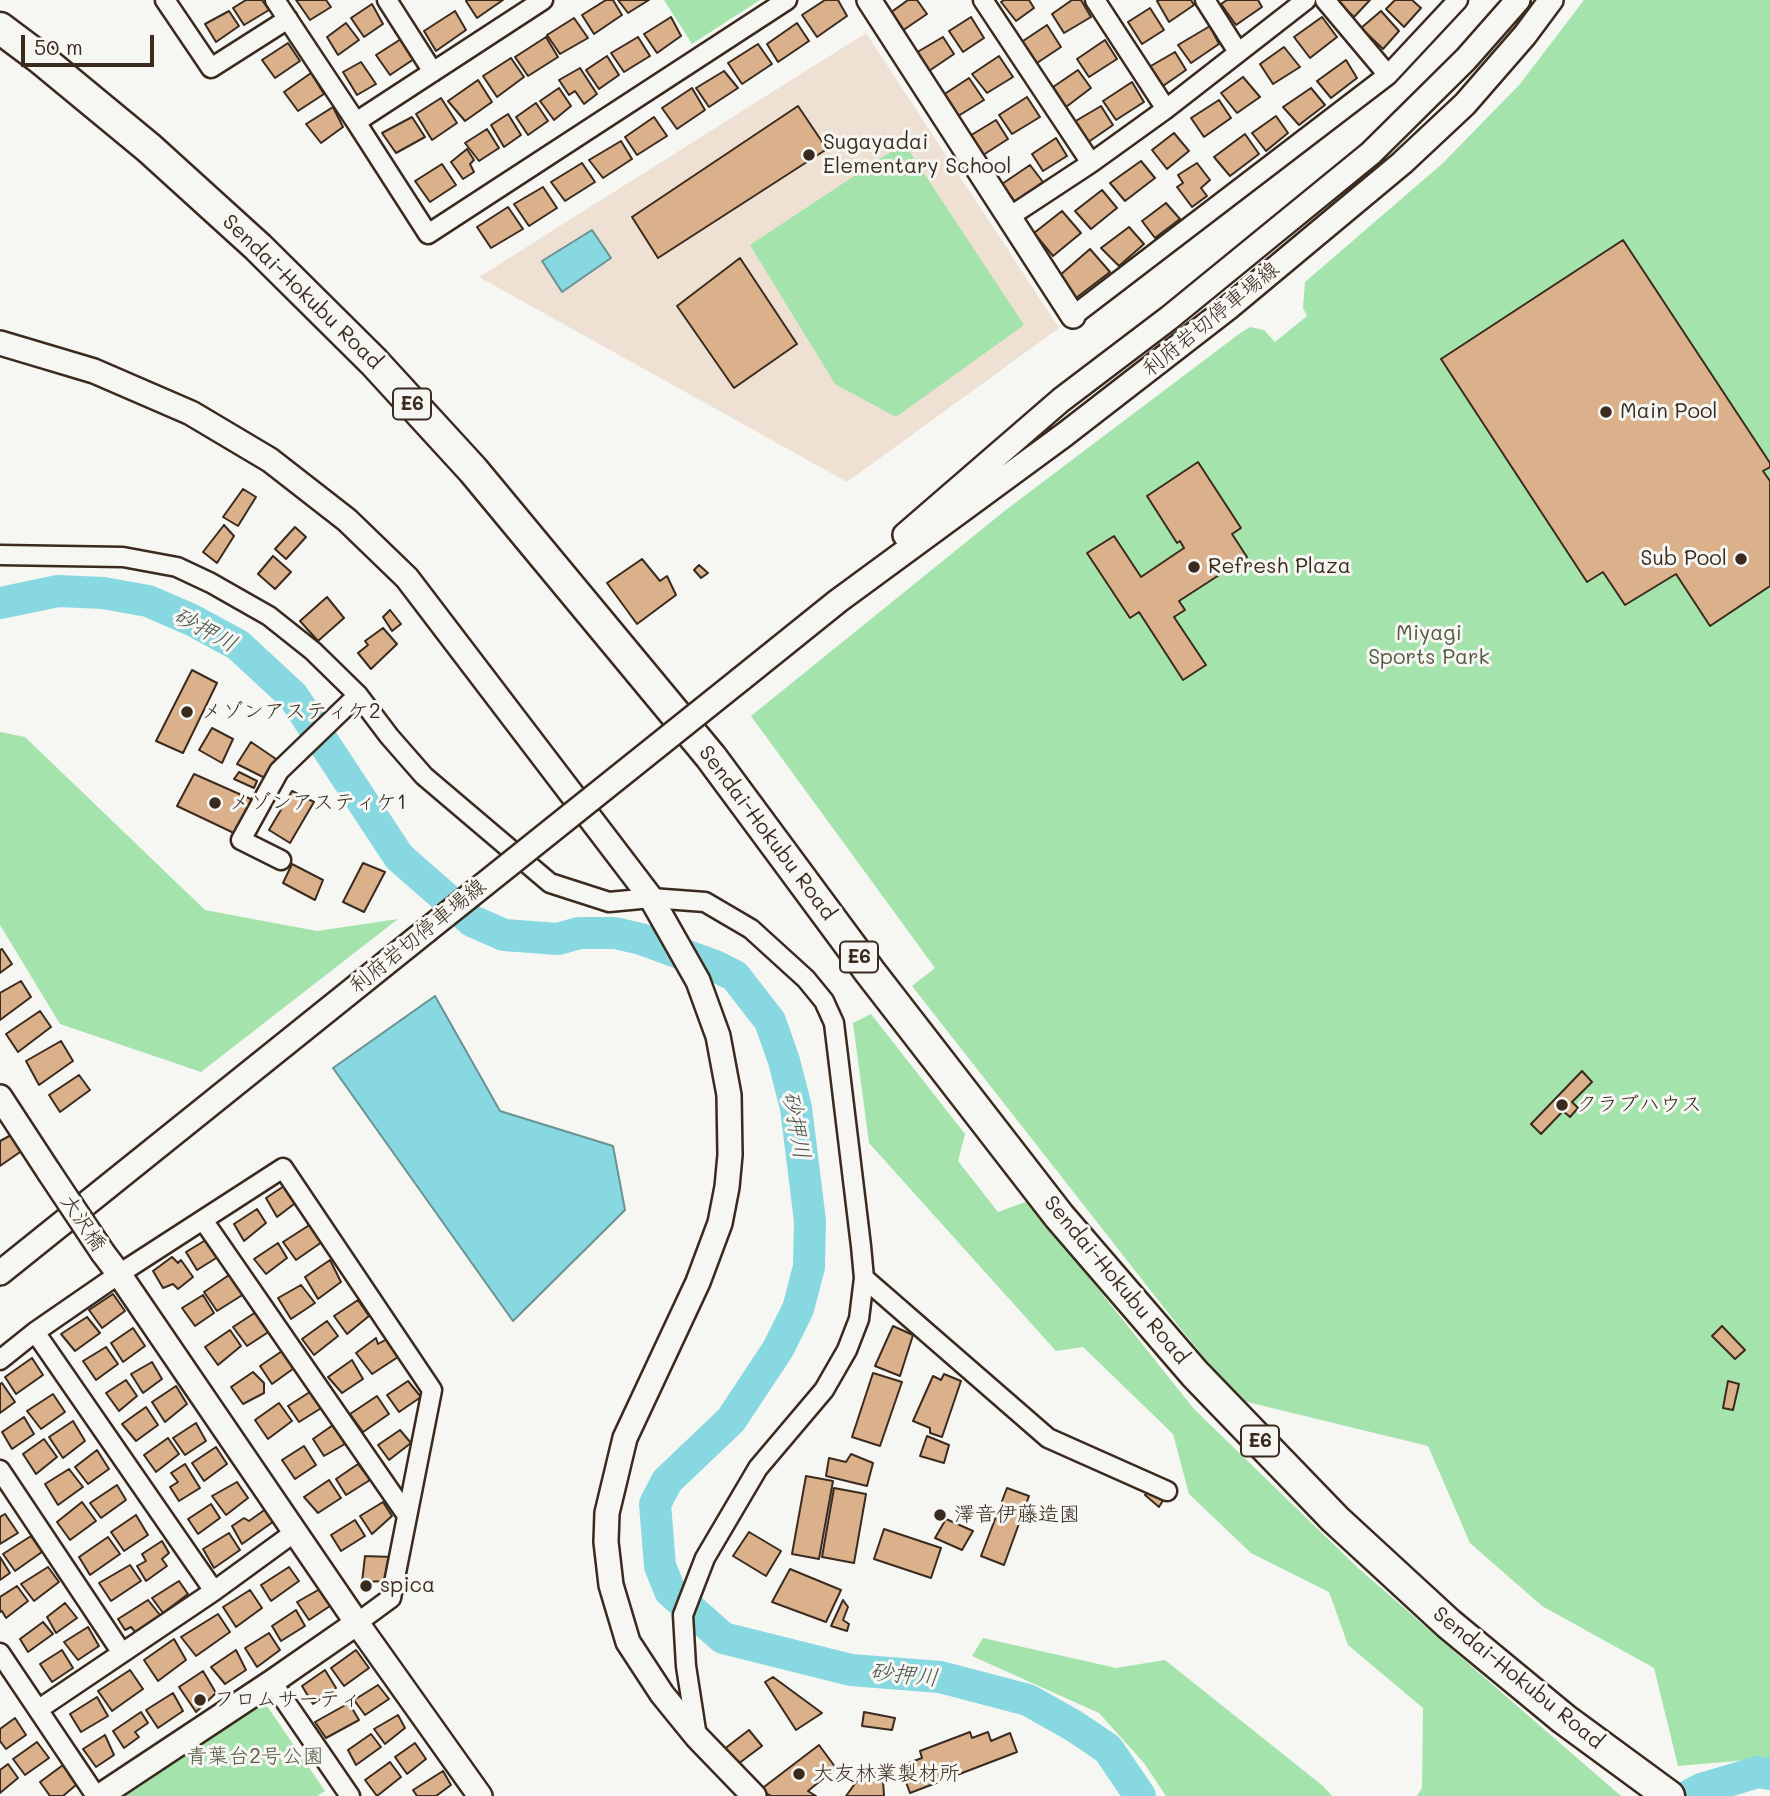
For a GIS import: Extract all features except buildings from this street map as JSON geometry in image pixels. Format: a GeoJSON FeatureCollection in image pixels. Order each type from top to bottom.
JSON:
{"type":"FeatureCollection","features":[{"type":"Feature","properties":{"kind":"highway","name":"Sendai-Hokubu Road"},"geometry":{"type":"LineString","coordinates":[[0,28],[149,148],[258,247],[374,362],[473,470],[711,757],[1059,1216],[1186,1364],[1335,1519],[1448,1624],[1616,1758],[1669,1796]]}},
{"type":"Feature","properties":{"kind":"street"},"geometry":{"type":"LineString","coordinates":[[165,0],[211,68],[288,19]]}},
{"type":"Feature","properties":{"kind":"street"},"geometry":{"type":"LineString","coordinates":[[275,0],[428,234],[787,0]]}},
{"type":"Feature","properties":{"kind":"street"},"geometry":{"type":"LineString","coordinates":[[387,0],[433,72]]}},
{"type":"Feature","properties":{"kind":"street"},"geometry":{"type":"LineString","coordinates":[[356,122],[433,72],[522,6],[543,0]]}},
{"type":"Feature","properties":{"kind":"street"},"geometry":{"type":"LineString","coordinates":[[869,0],[1073,316],[1388,75],[1458,0]]}},
{"type":"Feature","properties":{"kind":"street"},"geometry":{"type":"LineString","coordinates":[[983,0],[1091,163]]}},
{"type":"Feature","properties":{"kind":"street"},"geometry":{"type":"LineString","coordinates":[[1095,0],[1166,109]]}},
{"type":"Feature","properties":{"kind":"street"},"geometry":{"type":"LineString","coordinates":[[1205,0],[1238,52]]}},
{"type":"Feature","properties":{"kind":"street"},"geometry":{"type":"LineString","coordinates":[[1009,217],[1166,109],[1306,0]]}},
{"type":"Feature","properties":{"kind":"street"},"geometry":{"type":"LineString","coordinates":[[1325,0],[1388,75]]}},
{"type":"Feature","properties":{"kind":"street","name":"利府岩切停車場線"},"geometry":{"type":"LineString","coordinates":[[838,601],[885,552],[1061,400],[1169,318],[1371,153],[1466,59],[1518,0]]}},
{"type":"Feature","properties":{"kind":"street","name":"利府岩切停車場線"},"geometry":{"type":"LineString","coordinates":[[0,1273],[838,601],[1053,443],[1217,316],[1402,163],[1465,104],[1525,35],[1551,0]]}},
{"type":"Feature","properties":{"kind":"street"},"geometry":{"type":"LineString","coordinates":[[0,342],[94,371],[191,413],[270,460],[347,520],[407,578],[656,906],[698,981],[718,1036],[729,1095],[727,1187],[720,1223],[698,1282],[625,1438],[607,1513],[606,1542],[611,1585],[628,1642],[662,1694],[697,1737],[754,1796]]}},
{"type":"Feature","properties":{"kind":"street"},"geometry":{"type":"LineString","coordinates":[[0,555],[123,556],[177,567],[211,583],[269,616],[313,651],[358,695],[424,776],[550,883],[609,902],[656,906],[705,902],[751,929],[806,979],[824,1001],[834,1023],[864,1278],[859,1319],[847,1350],[824,1390],[758,1468],[705,1558],[682,1615],[697,1737]]}},
{"type":"Feature","properties":{"kind":"street"},"geometry":{"type":"LineString","coordinates":[[281,860],[240,840],[279,771],[358,695]]}},
{"type":"Feature","properties":{"kind":"street","name":"大沢橋"},"geometry":{"type":"LineString","coordinates":[[0,1097],[103,1253],[357,1623],[480,1796]]}},
{"type":"Feature","properties":{"kind":"street"},"geometry":{"type":"LineString","coordinates":[[0,1360],[119,1273],[284,1168],[432,1390],[391,1598],[272,1682],[98,1796],[0,1653]]}},
{"type":"Feature","properties":{"kind":"street"},"geometry":{"type":"LineString","coordinates":[[203,1220],[406,1514]]}},
{"type":"Feature","properties":{"kind":"street"},"geometry":{"type":"LineString","coordinates":[[864,1278],[1048,1438],[1167,1491]]}},
{"type":"Feature","properties":{"kind":"street"},"geometry":{"type":"LineString","coordinates":[[35,1332],[214,1591]]}},
{"type":"Feature","properties":{"kind":"street"},"geometry":{"type":"LineString","coordinates":[[0,1470],[122,1653]]}},
{"type":"Feature","properties":{"kind":"street"},"geometry":{"type":"LineString","coordinates":[[39,1709],[214,1591],[295,1532]]}},
{"type":"Feature","properties":{"kind":"street"},"geometry":{"type":"LineString","coordinates":[[272,1682],[349,1796]]}},
{"type":"Feature","properties":{"kind":"shaded area","name":"Sugayadai Elementary School"},"geometry":{"type":"Polygon","coordinates":[[[866,33],[1059,328],[847,482],[479,277],[866,33]]]}},
{"type":"Feature","properties":{"kind":"green space"},"geometry":{"type":"Polygon","coordinates":[[[664,0],[760,0],[692,44],[664,0]]]}},
{"type":"Feature","properties":{"kind":"green space","name":"Miyagi Sports Park"},"geometry":{"type":"Polygon","coordinates":[[[1584,0],[1770,0],[1770,1761],[1759,1759],[1678,1766],[1654,1668],[1542,1606],[1470,1543],[1428,1446],[1239,1400],[912,986],[935,968],[751,716],[1007,509],[1239,334],[1250,327],[1264,330],[1275,342],[1307,316],[1303,308],[1305,282],[1443,163],[1520,84],[1584,0]]]}},
{"type":"Feature","properties":{"kind":"green space"},"geometry":{"type":"Polygon","coordinates":[[[904,143],[1024,325],[896,417],[835,384],[750,245],[904,143]]]}},
{"type":"Feature","properties":{"kind":"green space"},"geometry":{"type":"Polygon","coordinates":[[[0,732],[25,737],[205,910],[317,931],[398,919],[201,1072],[60,1024],[0,925],[0,732]]]}},
{"type":"Feature","properties":{"kind":"green space"},"geometry":{"type":"Polygon","coordinates":[[[871,1014],[965,1134],[958,1161],[998,1212],[1028,1201],[1194,1409],[1358,1568],[1621,1796],[1417,1796],[1422,1788],[1423,1708],[1348,1645],[1329,1592],[1251,1553],[1189,1494],[1173,1434],[1083,1347],[1056,1351],[869,1143],[853,1023],[871,1014]]]}},
{"type":"Feature","properties":{"kind":"green space"},"geometry":{"type":"Polygon","coordinates":[[[983,1638],[1116,1668],[1165,1660],[1332,1796],[1166,1796],[1144,1763],[1099,1713],[972,1656],[983,1638]]]}},
{"type":"Feature","properties":{"kind":"green space","name":"青葉台2号公園"},"geometry":{"type":"Polygon","coordinates":[[[265,1703],[325,1791],[317,1796],[123,1796],[265,1703]]]}},
{"type":"Feature","properties":{"kind":"water"},"geometry":{"type":"Polygon","coordinates":[[[592,230],[611,258],[562,292],[542,261],[592,230]]]}},
{"type":"Feature","properties":{"kind":"water"},"geometry":{"type":"Polygon","coordinates":[[[435,996],[500,1111],[613,1146],[625,1210],[513,1321],[333,1068],[435,996]]]}},
{"type":"Feature","properties":{"kind":"waterway","name":"砂押川"},"geometry":{"type":"LineString","coordinates":[[0,603],[58,591],[103,593],[148,601],[192,620],[238,645],[293,696],[399,857],[472,921],[504,935],[558,939],[579,933],[615,933],[641,939],[735,976],[770,1021],[796,1108],[810,1221],[809,1267],[798,1309],[778,1349],[731,1420],[667,1481],[655,1504],[660,1566],[670,1591],[723,1638],[851,1670],[940,1677],[1028,1700],[1108,1749],[1140,1796]]}},
{"type":"Feature","properties":{"kind":"waterway","name":"砂押川"},"geometry":{"type":"LineString","coordinates":[[1688,1796],[1701,1789],[1758,1772],[1770,1774]]}},
{"type":"Feature","properties":{"kind":"place","name":"Sugayadai Elementary School"},"geometry":{"type":"Point","coordinates":[809,155]}},
{"type":"Feature","properties":{"kind":"place","name":"Main Pool"},"geometry":{"type":"Point","coordinates":[1606,412]}},
{"type":"Feature","properties":{"kind":"place","name":"Sub Pool"},"geometry":{"type":"Point","coordinates":[1741,559]}},
{"type":"Feature","properties":{"kind":"place","name":"Refresh Plaza"},"geometry":{"type":"Point","coordinates":[1194,567]}},
{"type":"Feature","properties":{"kind":"place","name":"メゾンアスティケ2"},"geometry":{"type":"Point","coordinates":[187,712]}},
{"type":"Feature","properties":{"kind":"place","name":"メゾンアスティケ1"},"geometry":{"type":"Point","coordinates":[215,803]}},
{"type":"Feature","properties":{"kind":"place","name":"クラブハウス"},"geometry":{"type":"Point","coordinates":[1562,1105]}},
{"type":"Feature","properties":{"kind":"place","name":"澤音伊藤造園"},"geometry":{"type":"Point","coordinates":[940,1515]}},
{"type":"Feature","properties":{"kind":"place","name":"spica"},"geometry":{"type":"Point","coordinates":[366,1586]}},
{"type":"Feature","properties":{"kind":"place","name":"フロムサーティ"},"geometry":{"type":"Point","coordinates":[200,1700]}},
{"type":"Feature","properties":{"kind":"place","name":"大友林業製材所"},"geometry":{"type":"Point","coordinates":[799,1774]}}]}
